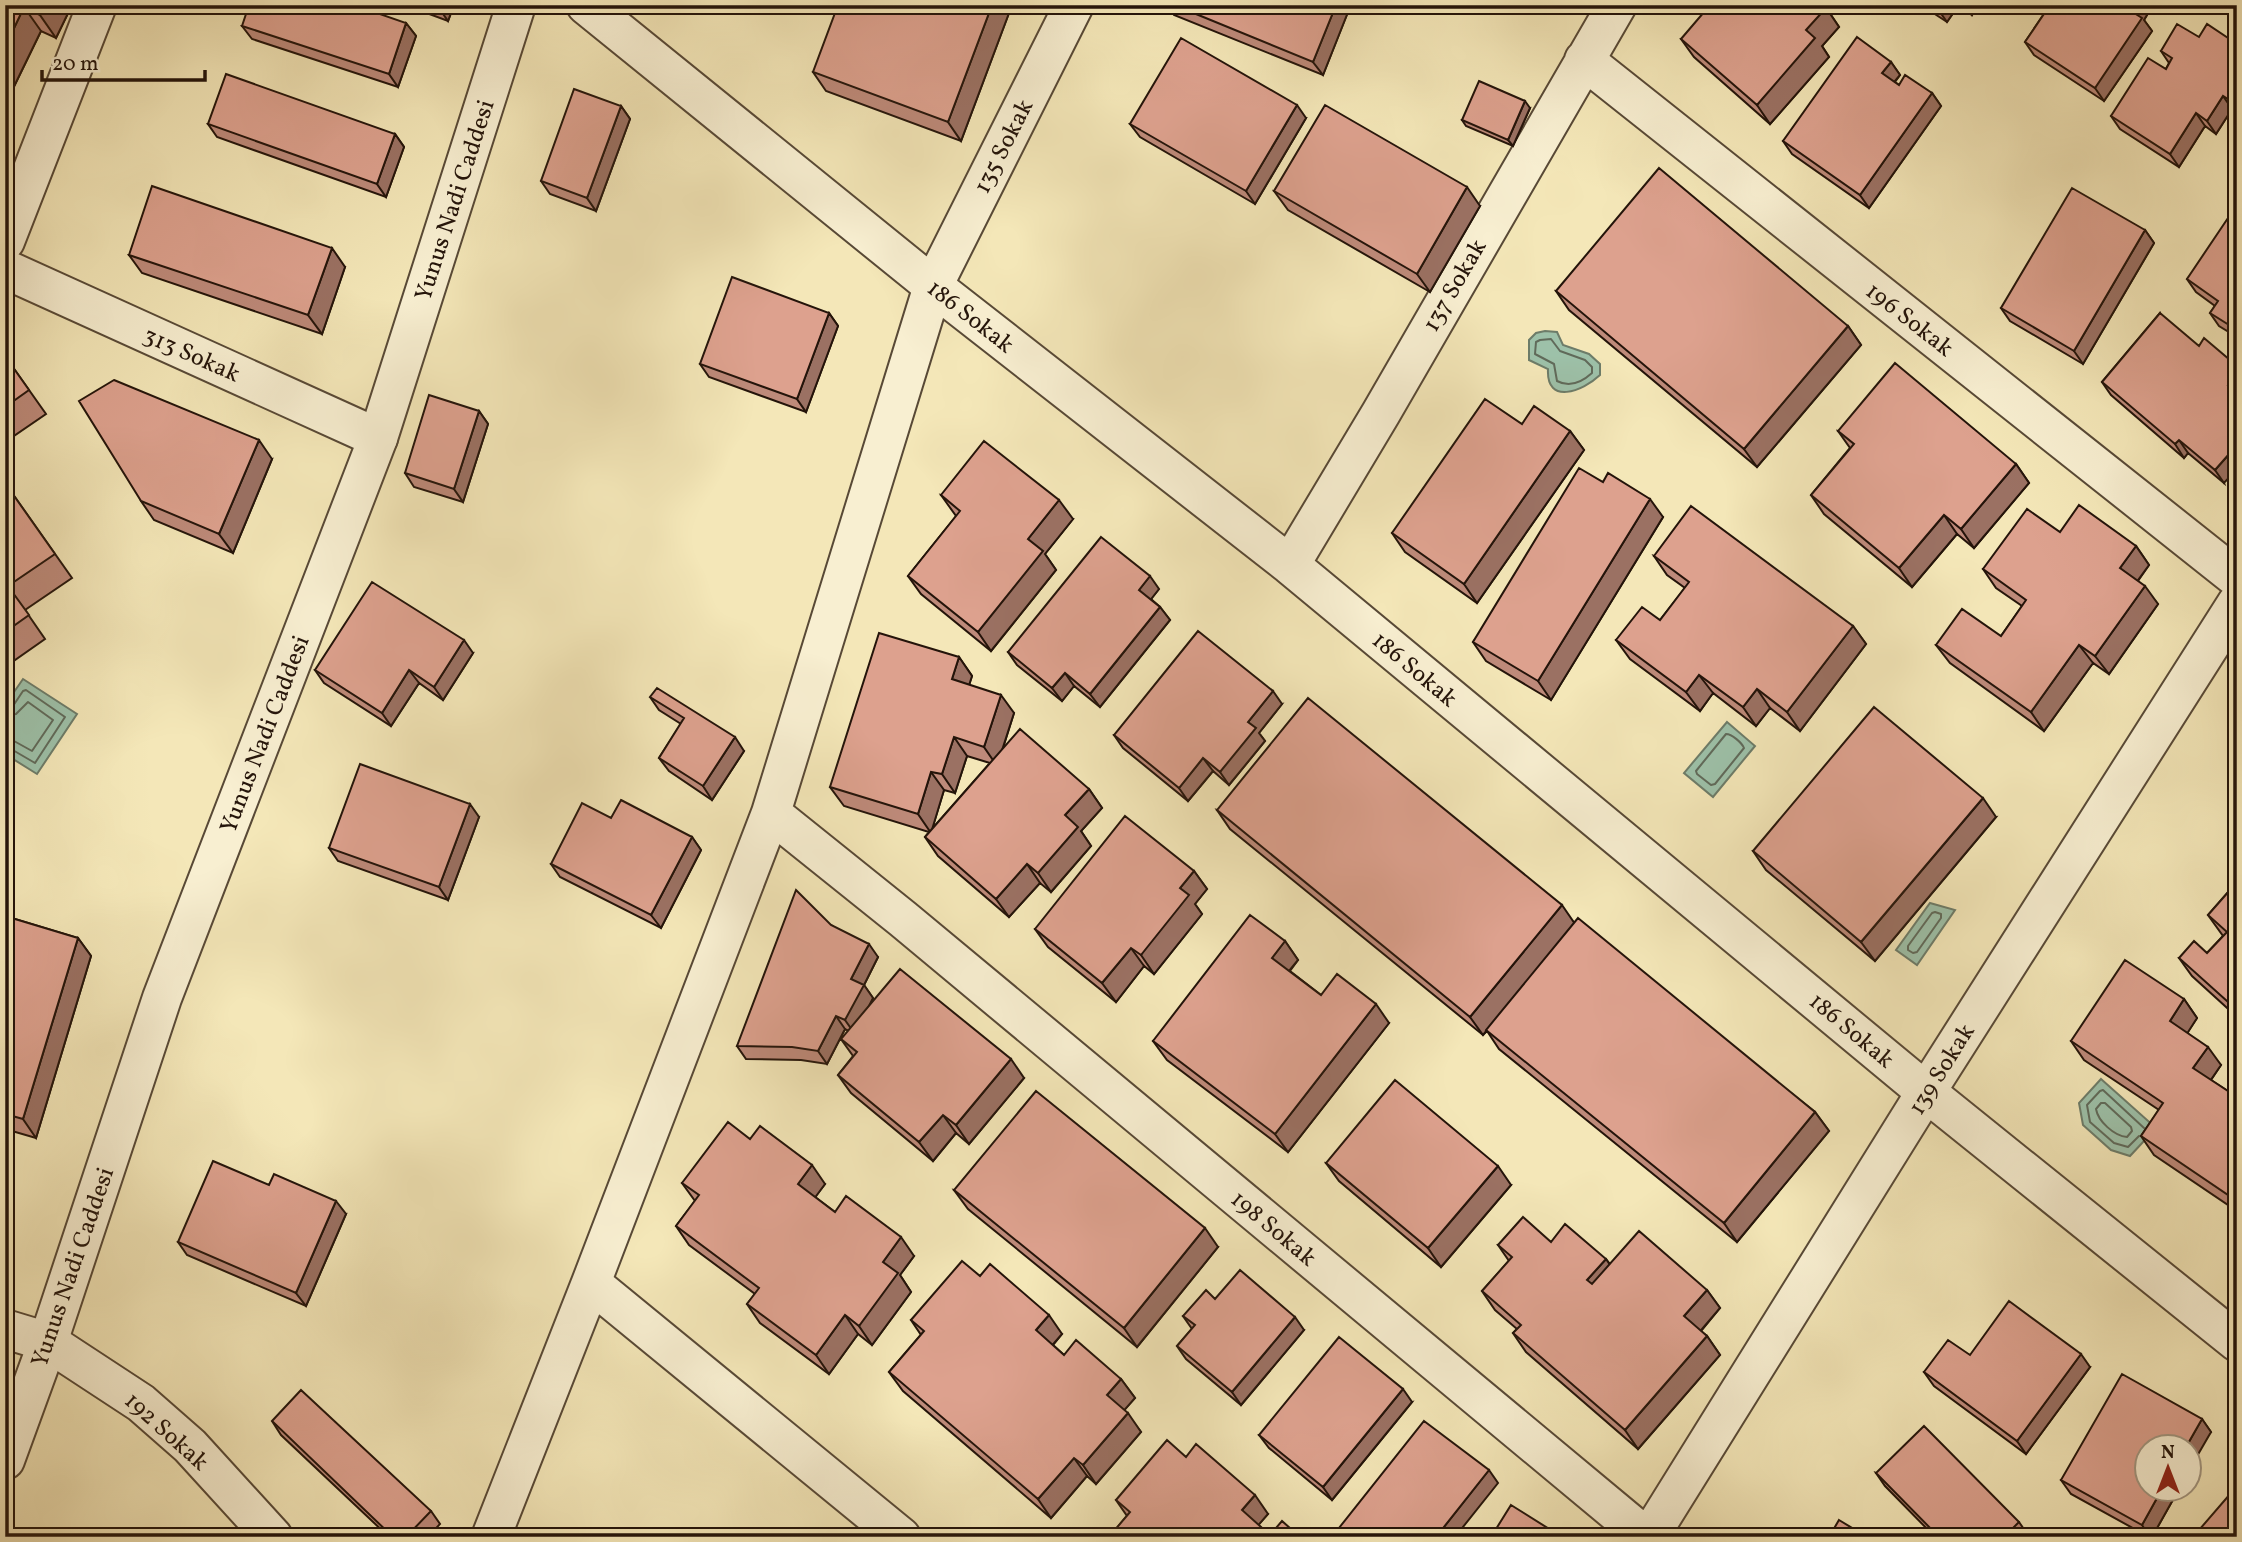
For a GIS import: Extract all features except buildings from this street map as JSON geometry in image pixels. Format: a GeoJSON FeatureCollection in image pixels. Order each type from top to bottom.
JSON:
{"type":"FeatureCollection","features":[{"type":"Feature","properties":{"kind":"street"},"geometry":{"type":"LineString","coordinates":[[5,240],[97,5]]}},
{"type":"Feature","properties":{"kind":"street","name":"Yunus Nadi Caddesi"},"geometry":{"type":"LineString","coordinates":[[5,1460],[48,1342],[162,998],[379,438],[516,5]]}},
{"type":"Feature","properties":{"kind":"street","name":"186 Sokak"},"geometry":{"type":"LineString","coordinates":[[586,5],[933,286],[1290,565],[1926,1092],[2237,1342]]}},
{"type":"Feature","properties":{"kind":"street","name":"135 Sokak"},"geometry":{"type":"LineString","coordinates":[[491,1537],[771,813],[933,286],[1074,5]]}},
{"type":"Feature","properties":{"kind":"street","name":"137 Sokak"},"geometry":{"type":"LineString","coordinates":[[1290,565],[1617,5]]}},
{"type":"Feature","properties":{"kind":"street","name":"196 Sokak"},"geometry":{"type":"LineString","coordinates":[[1584,60],[2237,578]]}},
{"type":"Feature","properties":{"kind":"street","name":"313 Sokak"},"geometry":{"type":"LineString","coordinates":[[5,270],[379,438]]}},
{"type":"Feature","properties":{"kind":"street","name":"139 Sokak"},"geometry":{"type":"LineString","coordinates":[[1647,1537],[2237,603]]}},
{"type":"Feature","properties":{"kind":"street","name":"198 Sokak"},"geometry":{"type":"LineString","coordinates":[[771,813],[903,919],[1647,1537]]}},
{"type":"Feature","properties":{"kind":"street"},"geometry":{"type":"LineString","coordinates":[[591,1283],[901,1537]]}},
{"type":"Feature","properties":{"kind":"street","name":"192 Sokak"},"geometry":{"type":"LineString","coordinates":[[5,1329],[48,1342],[141,1403],[190,1446],[273,1537]]}},
{"type":"Feature","properties":{"kind":"water"},"geometry":{"type":"Polygon","coordinates":[[[1557,332],[1563,345],[1589,354],[1600,364],[1600,375],[1576,390],[1567,392],[1553,388],[1548,369],[1529,360],[1529,340],[1536,333],[1557,332]]]}},
{"type":"Feature","properties":{"kind":"water"},"geometry":{"type":"Polygon","coordinates":[[[23,679],[77,714],[37,774],[5,754],[5,705],[23,679]]]}},
{"type":"Feature","properties":{"kind":"water"},"geometry":{"type":"Polygon","coordinates":[[[1727,722],[1755,746],[1713,797],[1684,773],[1727,722]]]}},
{"type":"Feature","properties":{"kind":"water"},"geometry":{"type":"Polygon","coordinates":[[[1930,903],[1955,910],[1917,965],[1896,950],[1930,903]]]}},
{"type":"Feature","properties":{"kind":"water"},"geometry":{"type":"Polygon","coordinates":[[[2101,1079],[2156,1128],[2130,1156],[2111,1150],[2083,1125],[2079,1103],[2101,1079]]]}}]}
